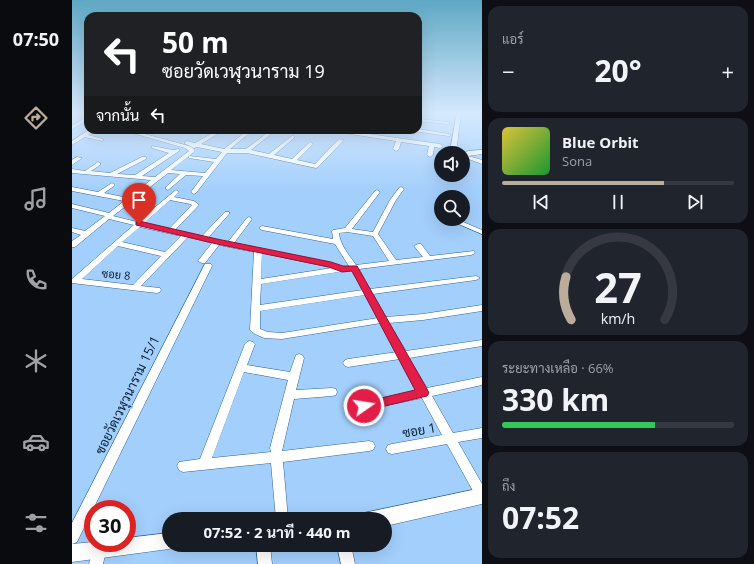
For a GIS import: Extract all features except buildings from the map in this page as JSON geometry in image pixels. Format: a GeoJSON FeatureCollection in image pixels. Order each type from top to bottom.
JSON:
{"type":"FeatureCollection","features":[{"type":"Feature","properties":{"kind":"street"},"geometry":{"type":"LineString","coordinates":[[95,138],[101,140]]}},
{"type":"Feature","properties":{"kind":"street"},"geometry":{"type":"LineString","coordinates":[[72,244],[190,154],[191,149],[153,138]]}},
{"type":"Feature","properties":{"kind":"street"},"geometry":{"type":"LineString","coordinates":[[194,146],[207,138]]}},
{"type":"Feature","properties":{"kind":"street"},"geometry":{"type":"LineString","coordinates":[[194,192],[225,151],[241,138]]}},
{"type":"Feature","properties":{"kind":"street"},"geometry":{"type":"LineString","coordinates":[[247,151],[263,138]]}},
{"type":"Feature","properties":{"kind":"street"},"geometry":{"type":"LineString","coordinates":[[270,156],[290,138]]}},
{"type":"Feature","properties":{"kind":"street"},"geometry":{"type":"LineString","coordinates":[[362,138],[399,140],[440,146]]}},
{"type":"Feature","properties":{"kind":"street"},"geometry":{"type":"LineString","coordinates":[[454,146],[455,138]]}},
{"type":"Feature","properties":{"kind":"street"},"geometry":{"type":"LineString","coordinates":[[174,140],[194,146],[225,151],[247,151],[316,166],[341,140]]}},
{"type":"Feature","properties":{"kind":"street"},"geometry":{"type":"LineString","coordinates":[[396,149],[399,140]]}},
{"type":"Feature","properties":{"kind":"street"},"geometry":{"type":"LineString","coordinates":[[293,161],[310,144]]}},
{"type":"Feature","properties":{"kind":"street"},"geometry":{"type":"LineString","coordinates":[[430,155],[432,145]]}},
{"type":"Feature","properties":{"kind":"street"},"geometry":{"type":"LineString","coordinates":[[133,177],[175,151],[154,147]]}},
{"type":"Feature","properties":{"kind":"street"},"geometry":{"type":"LineString","coordinates":[[482,152],[468,153],[464,156],[482,162]]}},
{"type":"Feature","properties":{"kind":"street"},"geometry":{"type":"LineString","coordinates":[[191,157],[217,161]]}},
{"type":"Feature","properties":{"kind":"street"},"geometry":{"type":"LineString","coordinates":[[72,163],[79,158]]}},
{"type":"Feature","properties":{"kind":"street"},"geometry":{"type":"LineString","coordinates":[[109,176],[141,158],[158,162]]}},
{"type":"Feature","properties":{"kind":"street"},"geometry":{"type":"LineString","coordinates":[[85,173],[98,164]]}},
{"type":"Feature","properties":{"kind":"street"},"geometry":{"type":"LineString","coordinates":[[168,170],[208,175]]}},
{"type":"Feature","properties":{"kind":"street"},"geometry":{"type":"LineString","coordinates":[[74,173],[133,177],[154,181]]}},
{"type":"Feature","properties":{"kind":"street"},"geometry":{"type":"LineString","coordinates":[[168,188],[185,173]]}},
{"type":"Feature","properties":{"kind":"street"},"geometry":{"type":"LineString","coordinates":[[99,194],[112,185]]}},
{"type":"Feature","properties":{"kind":"street"},"geometry":{"type":"LineString","coordinates":[[73,189],[129,200]]}},
{"type":"Feature","properties":{"kind":"street"},"geometry":{"type":"LineString","coordinates":[[375,234],[393,200],[401,189]]}},
{"type":"Feature","properties":{"kind":"street"},"geometry":{"type":"LineString","coordinates":[[73,281],[176,192]]}},
{"type":"Feature","properties":{"kind":"street"},"geometry":{"type":"LineString","coordinates":[[342,230],[377,192]]}},
{"type":"Feature","properties":{"kind":"street"},"geometry":{"type":"LineString","coordinates":[[169,198],[192,202],[196,205],[171,231]]}},
{"type":"Feature","properties":{"kind":"street"},"geometry":{"type":"LineString","coordinates":[[72,206],[203,239],[331,265],[342,269]]}},
{"type":"Feature","properties":{"kind":"street"},"geometry":{"type":"LineString","coordinates":[[203,239],[227,213]]}},
{"type":"Feature","properties":{"kind":"street"},"geometry":{"type":"LineString","coordinates":[[230,244],[249,219]]}},
{"type":"Feature","properties":{"kind":"street"},"geometry":{"type":"LineString","coordinates":[[467,226],[482,232]]}},
{"type":"Feature","properties":{"kind":"street"},"geometry":{"type":"LineString","coordinates":[[262,228],[338,242]]}},
{"type":"Feature","properties":{"kind":"street"},"geometry":{"type":"LineString","coordinates":[[72,230],[86,234]]}},
{"type":"Feature","properties":{"kind":"street"},"geometry":{"type":"LineString","coordinates":[[392,517],[482,496],[451,438],[401,355],[383,320],[338,242],[334,233],[335,231],[342,230],[375,234],[394,262]]}},
{"type":"Feature","properties":{"kind":"street"},"geometry":{"type":"LineString","coordinates":[[136,286],[186,235]]}},
{"type":"Feature","properties":{"kind":"street","name":"ซอยวัดเวฬุวนาราม 15/1"},"geometry":{"type":"LineString","coordinates":[[72,537],[182,316],[205,263],[217,242]]}},
{"type":"Feature","properties":{"kind":"street"},"geometry":{"type":"LineString","coordinates":[[117,243],[167,255]]}},
{"type":"Feature","properties":{"kind":"street"},"geometry":{"type":"LineString","coordinates":[[418,246],[428,258]]}},
{"type":"Feature","properties":{"kind":"street"},"geometry":{"type":"LineString","coordinates":[[258,250],[255,309],[256,330],[269,336],[282,336],[383,320],[422,317],[482,308]]}},
{"type":"Feature","properties":{"kind":"street"},"geometry":{"type":"LineString","coordinates":[[256,282],[342,269],[470,253]]}},
{"type":"Feature","properties":{"kind":"street"},"geometry":{"type":"LineString","coordinates":[[255,309],[367,292],[476,278]]}},
{"type":"Feature","properties":{"kind":"street","name":"ซอย 8"},"geometry":{"type":"LineString","coordinates":[[73,281],[136,286],[157,290]]}},
{"type":"Feature","properties":{"kind":"street"},"geometry":{"type":"LineString","coordinates":[[348,363],[401,355],[434,352],[482,343]]}},
{"type":"Feature","properties":{"kind":"street"},"geometry":{"type":"LineString","coordinates":[[204,464],[250,344]]}},
{"type":"Feature","properties":{"kind":"street"},"geometry":{"type":"LineString","coordinates":[[281,512],[276,448],[299,358]]}},
{"type":"Feature","properties":{"kind":"street"},"geometry":{"type":"LineString","coordinates":[[240,368],[294,376]]}},
{"type":"Feature","properties":{"kind":"street"},"geometry":{"type":"LineString","coordinates":[[364,406],[482,381]]}},
{"type":"Feature","properties":{"kind":"street"},"geometry":{"type":"LineString","coordinates":[[289,395],[332,392]]}},
{"type":"Feature","properties":{"kind":"street","name":"ซอย 1"},"geometry":{"type":"LineString","coordinates":[[392,449],[482,432]]}},
{"type":"Feature","properties":{"kind":"street"},"geometry":{"type":"LineString","coordinates":[[183,466],[369,446]]}},
{"type":"Feature","properties":{"kind":"street"},"geometry":{"type":"LineString","coordinates":[[72,553],[97,557],[162,543]]}},
{"type":"Feature","properties":{"kind":"street"},"geometry":{"type":"LineString","coordinates":[[263,552],[264,564]]}},
{"type":"Feature","properties":{"kind":"street"},"geometry":{"type":"LineString","coordinates":[[345,552],[348,564]]}},
{"type":"Feature","properties":{"kind":"route"},"geometry":{"type":"LineString","coordinates":[[139,224],[217,242],[331,265],[342,269],[354,268],[423,393],[364,406]]}}]}
